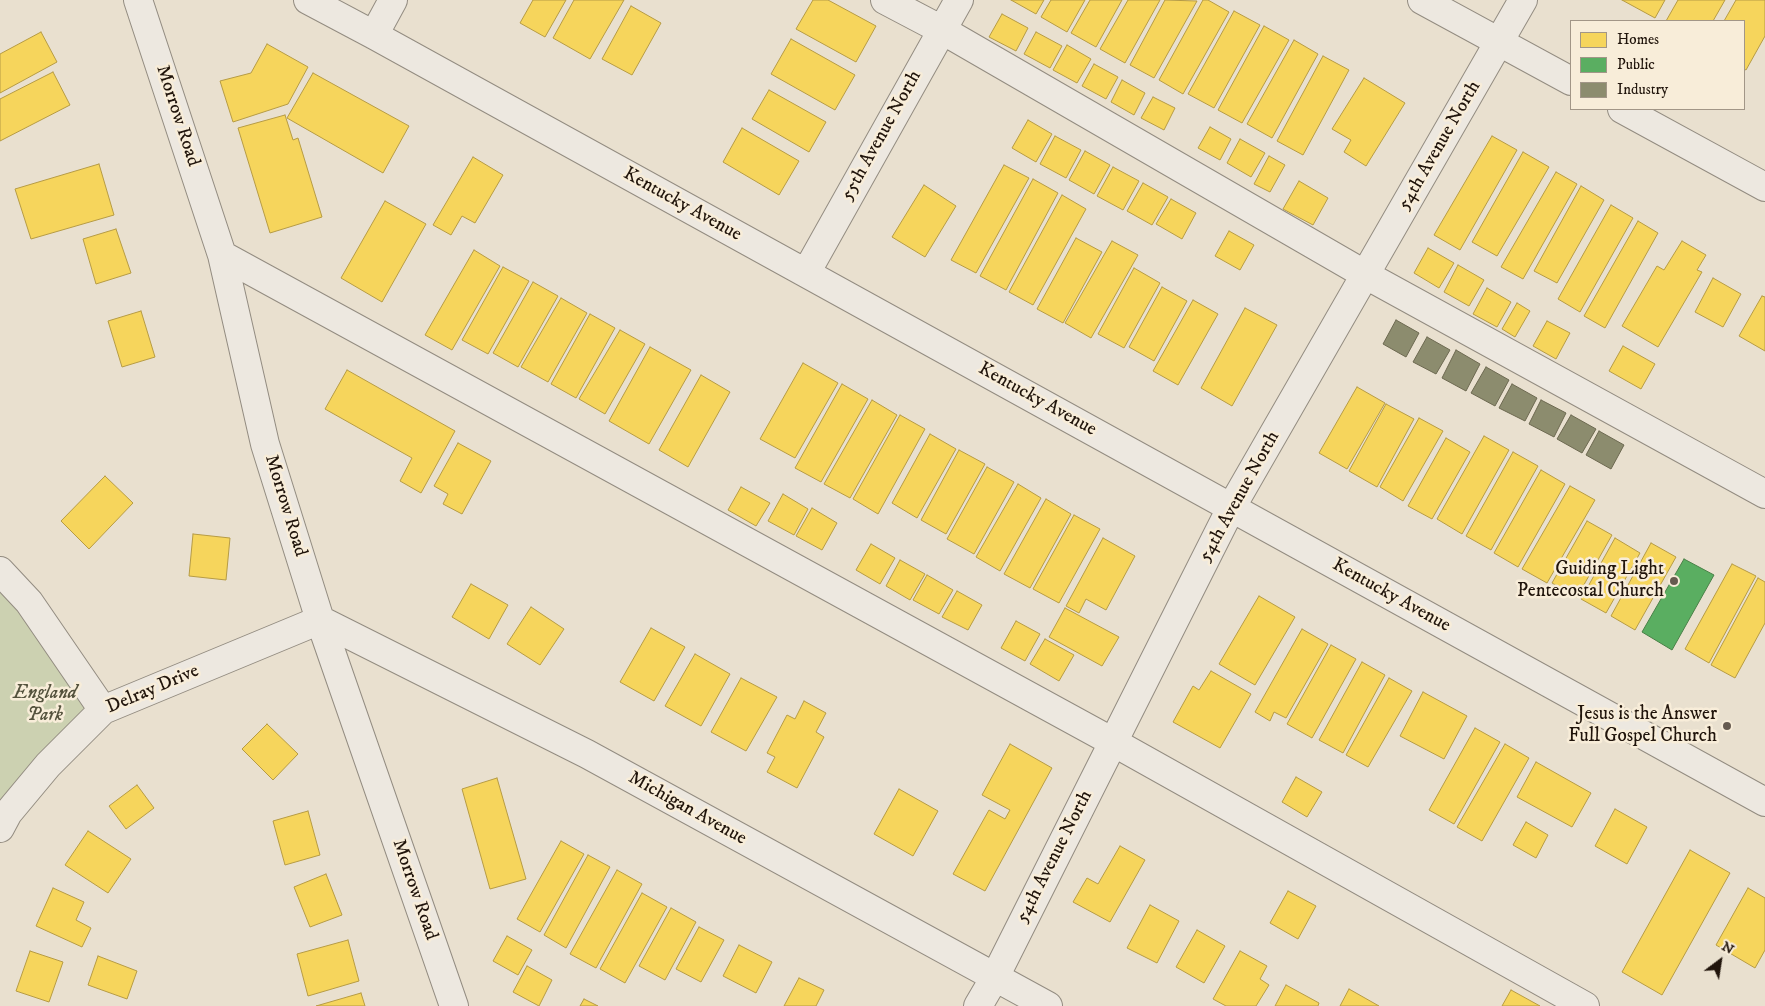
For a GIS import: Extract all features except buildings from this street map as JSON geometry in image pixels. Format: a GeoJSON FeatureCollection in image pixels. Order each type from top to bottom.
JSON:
{"type":"FeatureCollection","features":[{"type":"Feature","properties":{"kind":"street","name":"Morrow Road"},"geometry":{"type":"LineString","coordinates":[[138,0],[222,255],[265,444],[320,620],[454,1006]]}},
{"type":"Feature","properties":{"kind":"street","name":"Kentucky Avenue"},"geometry":{"type":"LineString","coordinates":[[308,0],[1765,802]]}},
{"type":"Feature","properties":{"kind":"street"},"geometry":{"type":"LineString","coordinates":[[374,35],[393,0]]}},
{"type":"Feature","properties":{"kind":"street"},"geometry":{"type":"LineString","coordinates":[[885,0],[942,30],[1366,275],[1765,494]]}},
{"type":"Feature","properties":{"kind":"street","name":"55th Avenue North"},"geometry":{"type":"LineString","coordinates":[[806,273],[959,0]]}},
{"type":"Feature","properties":{"kind":"street"},"geometry":{"type":"LineString","coordinates":[[1422,0],[1570,80]]}},
{"type":"Feature","properties":{"kind":"street","name":"54th Avenue North"},"geometry":{"type":"LineString","coordinates":[[978,1006],[1231,508],[1523,0]]}},
{"type":"Feature","properties":{"kind":"street"},"geometry":{"type":"LineString","coordinates":[[1624,110],[1765,187]]}},
{"type":"Feature","properties":{"kind":"street"},"geometry":{"type":"LineString","coordinates":[[222,255],[1113,742],[1585,1006]]}},
{"type":"Feature","properties":{"kind":"street"},"geometry":{"type":"LineString","coordinates":[[0,571],[29,602],[103,710]]}},
{"type":"Feature","properties":{"kind":"street","name":"Delray Drive"},"geometry":{"type":"LineString","coordinates":[[0,828],[8,813],[48,765],[103,710],[320,620]]}},
{"type":"Feature","properties":{"kind":"street","name":"Michigan Avenue"},"geometry":{"type":"LineString","coordinates":[[320,620],[586,754],[1048,1006]]}},
{"type":"Feature","properties":{"kind":"green space","name":"England Park"},"geometry":{"type":"Polygon","coordinates":[[[0,571],[103,710],[0,828],[0,571]]]}},
{"type":"Feature","properties":{"kind":"place","name":"Guiding Light Pentecostal Church"},"geometry":{"type":"Point","coordinates":[1674,581]}},
{"type":"Feature","properties":{"kind":"place","name":"Jesus is the Answer Full Gospel Church"},"geometry":{"type":"Point","coordinates":[1727,726]}}]}
